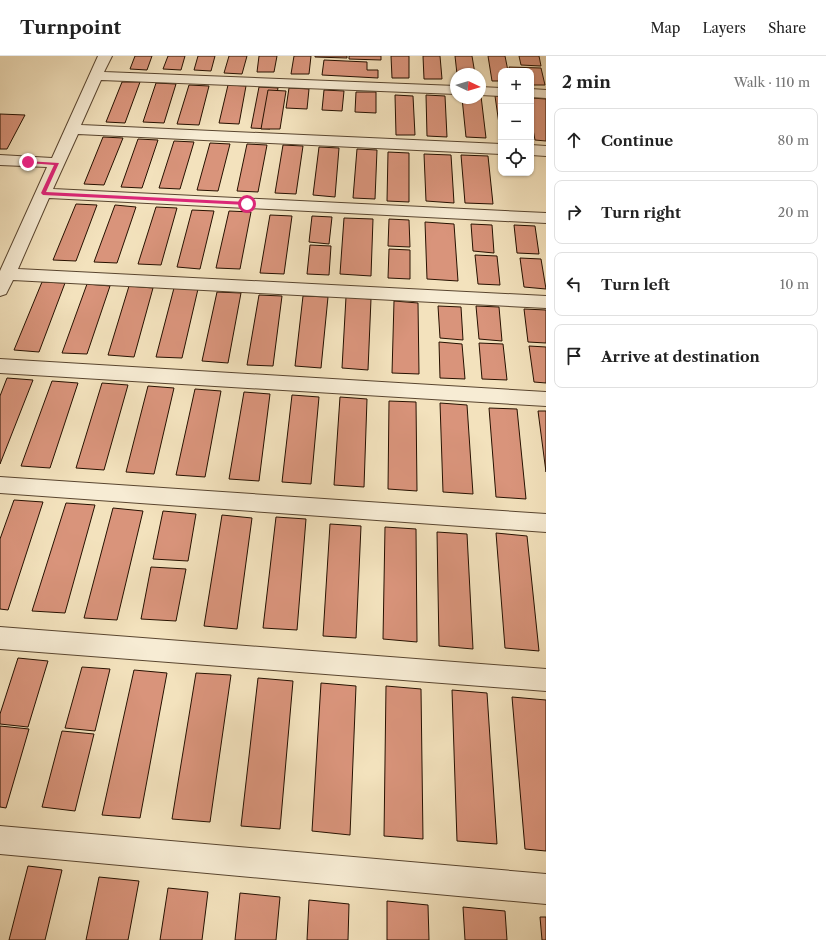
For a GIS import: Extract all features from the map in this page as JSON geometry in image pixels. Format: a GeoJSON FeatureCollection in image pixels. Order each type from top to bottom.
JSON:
{"type":"FeatureCollection","features":[{"type":"Feature","properties":{"kind":"street"},"geometry":{"type":"LineString","coordinates":[[105,56],[4,282],[546,302]]}},
{"type":"Feature","properties":{"kind":"street"},"geometry":{"type":"LineString","coordinates":[[96,76],[450,90]]}},
{"type":"Feature","properties":{"kind":"street"},"geometry":{"type":"LineString","coordinates":[[486,91],[498,92]]}},
{"type":"Feature","properties":{"kind":"street"},"geometry":{"type":"LineString","coordinates":[[534,93],[546,94]]}},
{"type":"Feature","properties":{"kind":"street"},"geometry":{"type":"LineString","coordinates":[[72,129],[498,149]]}},
{"type":"Feature","properties":{"kind":"street"},"geometry":{"type":"LineString","coordinates":[[534,150],[546,151]]}},
{"type":"Feature","properties":{"kind":"street"},"geometry":{"type":"LineString","coordinates":[[0,160],[57,163]]}},
{"type":"Feature","properties":{"kind":"street"},"geometry":{"type":"LineString","coordinates":[[43,193],[546,218]]}},
{"type":"Feature","properties":{"kind":"street"},"geometry":{"type":"LineString","coordinates":[[0,366],[546,399]]}},
{"type":"Feature","properties":{"kind":"street"},"geometry":{"type":"LineString","coordinates":[[0,485],[546,523]]}},
{"type":"Feature","properties":{"kind":"street"},"geometry":{"type":"LineString","coordinates":[[0,638],[546,680]]}},
{"type":"Feature","properties":{"kind":"street"},"geometry":{"type":"LineString","coordinates":[[0,840],[546,889]]}},
{"type":"Feature","properties":{"kind":"building"},"geometry":{"type":"Polygon","coordinates":[[[135,56],[152,56],[147,70],[130,69],[135,56]]]}},
{"type":"Feature","properties":{"kind":"building"},"geometry":{"type":"Polygon","coordinates":[[[168,56],[185,56],[181,70],[163,69],[168,56]]]}},
{"type":"Feature","properties":{"kind":"building"},"geometry":{"type":"Polygon","coordinates":[[[198,56],[215,56],[211,71],[194,70],[198,56]]]}},
{"type":"Feature","properties":{"kind":"building"},"geometry":{"type":"Polygon","coordinates":[[[229,56],[247,56],[242,74],[224,73],[229,56]]]}},
{"type":"Feature","properties":{"kind":"building"},"geometry":{"type":"Polygon","coordinates":[[[259,56],[277,56],[274,72],[257,72],[259,56]]]}},
{"type":"Feature","properties":{"kind":"building"},"geometry":{"type":"Polygon","coordinates":[[[294,56],[311,56],[309,74],[291,74],[294,56]]]}},
{"type":"Feature","properties":{"kind":"building"},"geometry":{"type":"Polygon","coordinates":[[[347,56],[347,58],[315,57],[347,56]]]}},
{"type":"Feature","properties":{"kind":"building"},"geometry":{"type":"Polygon","coordinates":[[[349,56],[381,56],[381,60],[349,59],[349,56]]]}},
{"type":"Feature","properties":{"kind":"building"},"geometry":{"type":"Polygon","coordinates":[[[391,56],[409,56],[409,78],[392,78],[391,56]]]}},
{"type":"Feature","properties":{"kind":"building"},"geometry":{"type":"Polygon","coordinates":[[[423,56],[440,56],[442,79],[424,79],[423,56]]]}},
{"type":"Feature","properties":{"kind":"building"},"geometry":{"type":"Polygon","coordinates":[[[455,56],[472,56],[474,68],[456,68],[455,56]]]}},
{"type":"Feature","properties":{"kind":"building"},"geometry":{"type":"Polygon","coordinates":[[[488,56],[505,56],[507,68],[498,68],[498,81],[492,81],[488,56]]]}},
{"type":"Feature","properties":{"kind":"building"},"geometry":{"type":"Polygon","coordinates":[[[519,56],[539,56],[541,66],[521,65],[519,56]]]}},
{"type":"Feature","properties":{"kind":"building"},"geometry":{"type":"Polygon","coordinates":[[[324,60],[367,62],[367,70],[378,70],[378,78],[322,75],[324,60]]]}},
{"type":"Feature","properties":{"kind":"building"},"geometry":{"type":"Polygon","coordinates":[[[509,67],[541,68],[545,85],[534,85],[534,68],[509,67]]]}},
{"type":"Feature","properties":{"kind":"building"},"geometry":{"type":"Polygon","coordinates":[[[122,82],[140,82],[125,123],[106,122],[122,82]]]}},
{"type":"Feature","properties":{"kind":"building"},"geometry":{"type":"Polygon","coordinates":[[[156,83],[176,84],[164,123],[143,122],[156,83]]]}},
{"type":"Feature","properties":{"kind":"building"},"geometry":{"type":"Polygon","coordinates":[[[189,85],[209,86],[199,125],[177,124],[189,85]]]}},
{"type":"Feature","properties":{"kind":"building"},"geometry":{"type":"Polygon","coordinates":[[[228,85],[246,86],[239,124],[219,123],[228,85]]]}},
{"type":"Feature","properties":{"kind":"building"},"geometry":{"type":"Polygon","coordinates":[[[259,87],[278,88],[270,129],[251,128],[259,87]]]}},
{"type":"Feature","properties":{"kind":"building"},"geometry":{"type":"Polygon","coordinates":[[[289,88],[309,89],[307,109],[286,108],[289,88]]]}},
{"type":"Feature","properties":{"kind":"building"},"geometry":{"type":"Polygon","coordinates":[[[268,90],[286,91],[280,129],[261,129],[268,90]]]}},
{"type":"Feature","properties":{"kind":"building"},"geometry":{"type":"Polygon","coordinates":[[[324,90],[344,91],[342,111],[322,110],[324,90]]]}},
{"type":"Feature","properties":{"kind":"building"},"geometry":{"type":"Polygon","coordinates":[[[356,92],[376,92],[376,113],[355,112],[356,92]]]}},
{"type":"Feature","properties":{"kind":"building"},"geometry":{"type":"Polygon","coordinates":[[[395,95],[413,96],[415,135],[396,135],[395,95]]]}},
{"type":"Feature","properties":{"kind":"building"},"geometry":{"type":"Polygon","coordinates":[[[426,95],[445,96],[447,137],[427,136],[426,95]]]}},
{"type":"Feature","properties":{"kind":"building"},"geometry":{"type":"Polygon","coordinates":[[[495,96],[498,96],[498,117],[495,96]]]}},
{"type":"Feature","properties":{"kind":"building"},"geometry":{"type":"Polygon","coordinates":[[[534,98],[546,99],[546,141],[535,140],[534,98]]]}},
{"type":"Feature","properties":{"kind":"building"},"geometry":{"type":"Polygon","coordinates":[[[463,104],[482,104],[486,138],[466,137],[463,104]]]}},
{"type":"Feature","properties":{"kind":"building"},"geometry":{"type":"Polygon","coordinates":[[[0,114],[25,115],[7,149],[0,149],[0,114]]]}},
{"type":"Feature","properties":{"kind":"building"},"geometry":{"type":"Polygon","coordinates":[[[103,137],[123,138],[104,185],[84,184],[103,137]]]}},
{"type":"Feature","properties":{"kind":"building"},"geometry":{"type":"Polygon","coordinates":[[[138,139],[158,140],[142,188],[121,187],[138,139]]]}},
{"type":"Feature","properties":{"kind":"building"},"geometry":{"type":"Polygon","coordinates":[[[174,141],[194,142],[180,189],[159,188],[174,141]]]}},
{"type":"Feature","properties":{"kind":"building"},"geometry":{"type":"Polygon","coordinates":[[[210,143],[230,144],[218,191],[197,190],[210,143]]]}},
{"type":"Feature","properties":{"kind":"building"},"geometry":{"type":"Polygon","coordinates":[[[247,144],[267,145],[258,192],[237,191],[247,144]]]}},
{"type":"Feature","properties":{"kind":"building"},"geometry":{"type":"Polygon","coordinates":[[[283,145],[303,146],[296,194],[275,193],[283,145]]]}},
{"type":"Feature","properties":{"kind":"building"},"geometry":{"type":"Polygon","coordinates":[[[319,147],[339,148],[335,197],[313,195],[319,147]]]}},
{"type":"Feature","properties":{"kind":"building"},"geometry":{"type":"Polygon","coordinates":[[[357,149],[377,150],[375,199],[353,198],[357,149]]]}},
{"type":"Feature","properties":{"kind":"building"},"geometry":{"type":"Polygon","coordinates":[[[388,152],[409,153],[409,202],[387,201],[388,152]]]}},
{"type":"Feature","properties":{"kind":"building"},"geometry":{"type":"Polygon","coordinates":[[[424,154],[451,155],[454,203],[426,201],[424,154]]]}},
{"type":"Feature","properties":{"kind":"building"},"geometry":{"type":"Polygon","coordinates":[[[461,155],[488,156],[493,204],[465,203],[461,155]]]}},
{"type":"Feature","properties":{"kind":"building"},"geometry":{"type":"Polygon","coordinates":[[[76,204],[97,205],[76,261],[53,260],[76,204]]]}},
{"type":"Feature","properties":{"kind":"building"},"geometry":{"type":"Polygon","coordinates":[[[115,205],[136,207],[117,263],[94,262],[115,205]]]}},
{"type":"Feature","properties":{"kind":"building"},"geometry":{"type":"Polygon","coordinates":[[[156,207],[177,208],[161,265],[138,264],[156,207]]]}},
{"type":"Feature","properties":{"kind":"building"},"geometry":{"type":"Polygon","coordinates":[[[192,210],[214,211],[200,269],[177,267],[192,210]]]}},
{"type":"Feature","properties":{"kind":"building"},"geometry":{"type":"Polygon","coordinates":[[[229,211],[251,212],[240,269],[216,268],[229,211]]]}},
{"type":"Feature","properties":{"kind":"building"},"geometry":{"type":"Polygon","coordinates":[[[270,215],[292,216],[284,274],[260,273],[270,215]]]}},
{"type":"Feature","properties":{"kind":"building"},"geometry":{"type":"Polygon","coordinates":[[[312,216],[332,217],[329,244],[309,242],[312,216]]]}},
{"type":"Feature","properties":{"kind":"building"},"geometry":{"type":"Polygon","coordinates":[[[344,218],[373,219],[371,276],[340,274],[344,218]]]}},
{"type":"Feature","properties":{"kind":"building"},"geometry":{"type":"Polygon","coordinates":[[[389,219],[409,220],[410,247],[388,246],[389,219]]]}},
{"type":"Feature","properties":{"kind":"building"},"geometry":{"type":"Polygon","coordinates":[[[425,222],[454,224],[458,281],[427,279],[425,222]]]}},
{"type":"Feature","properties":{"kind":"building"},"geometry":{"type":"Polygon","coordinates":[[[471,224],[492,225],[494,253],[473,251],[471,224]]]}},
{"type":"Feature","properties":{"kind":"building"},"geometry":{"type":"Polygon","coordinates":[[[514,225],[535,226],[539,254],[517,253],[514,225]]]}},
{"type":"Feature","properties":{"kind":"building"},"geometry":{"type":"Polygon","coordinates":[[[310,245],[331,246],[329,275],[307,274],[310,245]]]}},
{"type":"Feature","properties":{"kind":"building"},"geometry":{"type":"Polygon","coordinates":[[[389,249],[410,250],[410,279],[388,278],[389,249]]]}},
{"type":"Feature","properties":{"kind":"building"},"geometry":{"type":"Polygon","coordinates":[[[475,255],[497,256],[500,285],[478,284],[475,255]]]}},
{"type":"Feature","properties":{"kind":"building"},"geometry":{"type":"Polygon","coordinates":[[[520,258],[541,259],[546,289],[524,287],[520,258]]]}},
{"type":"Feature","properties":{"kind":"building"},"geometry":{"type":"Polygon","coordinates":[[[42,282],[65,283],[39,352],[14,350],[42,282]]]}},
{"type":"Feature","properties":{"kind":"building"},"geometry":{"type":"Polygon","coordinates":[[[87,284],[110,286],[87,354],[62,353],[87,284]]]}},
{"type":"Feature","properties":{"kind":"building"},"geometry":{"type":"Polygon","coordinates":[[[129,286],[153,288],[134,357],[108,355],[129,286]]]}},
{"type":"Feature","properties":{"kind":"building"},"geometry":{"type":"Polygon","coordinates":[[[174,288],[198,289],[182,358],[156,357],[174,288]]]}},
{"type":"Feature","properties":{"kind":"building"},"geometry":{"type":"Polygon","coordinates":[[[217,292],[241,293],[228,363],[202,361],[217,292]]]}},
{"type":"Feature","properties":{"kind":"building"},"geometry":{"type":"Polygon","coordinates":[[[259,295],[282,296],[273,366],[247,365],[259,295]]]}},
{"type":"Feature","properties":{"kind":"building"},"geometry":{"type":"Polygon","coordinates":[[[303,296],[328,297],[321,368],[295,366],[303,296]]]}},
{"type":"Feature","properties":{"kind":"building"},"geometry":{"type":"Polygon","coordinates":[[[346,297],[371,299],[368,370],[342,368],[346,297]]]}},
{"type":"Feature","properties":{"kind":"building"},"geometry":{"type":"Polygon","coordinates":[[[394,301],[418,303],[419,374],[392,373],[394,301]]]}},
{"type":"Feature","properties":{"kind":"building"},"geometry":{"type":"Polygon","coordinates":[[[438,306],[461,307],[463,340],[440,338],[438,306]]]}},
{"type":"Feature","properties":{"kind":"building"},"geometry":{"type":"Polygon","coordinates":[[[476,306],[499,307],[502,341],[479,339],[476,306]]]}},
{"type":"Feature","properties":{"kind":"building"},"geometry":{"type":"Polygon","coordinates":[[[524,309],[546,310],[546,343],[528,342],[524,309]]]}},
{"type":"Feature","properties":{"kind":"building"},"geometry":{"type":"Polygon","coordinates":[[[439,342],[462,344],[465,379],[440,378],[439,342]]]}},
{"type":"Feature","properties":{"kind":"building"},"geometry":{"type":"Polygon","coordinates":[[[479,343],[503,344],[507,380],[482,379],[479,343]]]}},
{"type":"Feature","properties":{"kind":"building"},"geometry":{"type":"Polygon","coordinates":[[[529,346],[546,347],[546,383],[534,382],[529,346]]]}},
{"type":"Feature","properties":{"kind":"building"},"geometry":{"type":"Polygon","coordinates":[[[7,378],[33,380],[0,464],[0,396],[7,378]]]}},
{"type":"Feature","properties":{"kind":"building"},"geometry":{"type":"Polygon","coordinates":[[[52,381],[78,383],[50,468],[21,466],[52,381]]]}},
{"type":"Feature","properties":{"kind":"building"},"geometry":{"type":"Polygon","coordinates":[[[102,383],[128,385],[104,470],[76,468],[102,383]]]}},
{"type":"Feature","properties":{"kind":"building"},"geometry":{"type":"Polygon","coordinates":[[[148,386],[174,388],[154,474],[126,472],[148,386]]]}},
{"type":"Feature","properties":{"kind":"building"},"geometry":{"type":"Polygon","coordinates":[[[195,389],[221,391],[205,477],[176,475],[195,389]]]}},
{"type":"Feature","properties":{"kind":"building"},"geometry":{"type":"Polygon","coordinates":[[[244,392],[270,394],[259,481],[229,479],[244,392]]]}},
{"type":"Feature","properties":{"kind":"building"},"geometry":{"type":"Polygon","coordinates":[[[292,395],[319,397],[311,484],[282,482],[292,395]]]}},
{"type":"Feature","properties":{"kind":"building"},"geometry":{"type":"Polygon","coordinates":[[[340,397],[367,399],[364,487],[334,485],[340,397]]]}},
{"type":"Feature","properties":{"kind":"building"},"geometry":{"type":"Polygon","coordinates":[[[389,401],[416,402],[417,491],[388,489],[389,401]]]}},
{"type":"Feature","properties":{"kind":"building"},"geometry":{"type":"Polygon","coordinates":[[[440,403],[467,405],[473,494],[443,492],[440,403]]]}},
{"type":"Feature","properties":{"kind":"building"},"geometry":{"type":"Polygon","coordinates":[[[489,408],[517,409],[526,499],[496,497],[489,408]]]}},
{"type":"Feature","properties":{"kind":"building"},"geometry":{"type":"Polygon","coordinates":[[[538,411],[546,411],[546,472],[538,411]]]}},
{"type":"Feature","properties":{"kind":"building"},"geometry":{"type":"Polygon","coordinates":[[[14,500],[43,502],[8,610],[0,609],[0,539],[14,500]]]}},
{"type":"Feature","properties":{"kind":"building"},"geometry":{"type":"Polygon","coordinates":[[[66,503],[95,505],[65,613],[32,611],[66,503]]]}},
{"type":"Feature","properties":{"kind":"building"},"geometry":{"type":"Polygon","coordinates":[[[113,508],[143,511],[117,620],[84,618],[113,508]]]}},
{"type":"Feature","properties":{"kind":"building"},"geometry":{"type":"Polygon","coordinates":[[[163,511],[196,514],[188,561],[153,559],[163,511]]]}},
{"type":"Feature","properties":{"kind":"building"},"geometry":{"type":"Polygon","coordinates":[[[222,515],[252,518],[237,629],[204,626],[222,515]]]}},
{"type":"Feature","properties":{"kind":"building"},"geometry":{"type":"Polygon","coordinates":[[[276,517],[306,519],[297,630],[263,628],[276,517]]]}},
{"type":"Feature","properties":{"kind":"building"},"geometry":{"type":"Polygon","coordinates":[[[330,524],[361,526],[356,638],[323,636],[330,524]]]}},
{"type":"Feature","properties":{"kind":"building"},"geometry":{"type":"Polygon","coordinates":[[[385,527],[416,529],[417,642],[383,639],[385,527]]]}},
{"type":"Feature","properties":{"kind":"building"},"geometry":{"type":"Polygon","coordinates":[[[437,532],[467,534],[473,649],[439,646],[437,532]]]}},
{"type":"Feature","properties":{"kind":"building"},"geometry":{"type":"Polygon","coordinates":[[[496,533],[527,536],[539,651],[505,648],[496,533]]]}},
{"type":"Feature","properties":{"kind":"building"},"geometry":{"type":"Polygon","coordinates":[[[151,567],[186,569],[176,621],[141,619],[151,567]]]}},
{"type":"Feature","properties":{"kind":"building"},"geometry":{"type":"Polygon","coordinates":[[[18,658],[48,661],[28,727],[0,724],[0,714],[18,658]]]}},
{"type":"Feature","properties":{"kind":"building"},"geometry":{"type":"Polygon","coordinates":[[[82,667],[110,669],[95,731],[65,728],[82,667]]]}},
{"type":"Feature","properties":{"kind":"building"},"geometry":{"type":"Polygon","coordinates":[[[134,670],[167,673],[140,818],[102,815],[134,670]]]}},
{"type":"Feature","properties":{"kind":"building"},"geometry":{"type":"Polygon","coordinates":[[[196,673],[231,675],[210,822],[172,819],[196,673]]]}},
{"type":"Feature","properties":{"kind":"building"},"geometry":{"type":"Polygon","coordinates":[[[258,678],[293,681],[280,829],[241,826],[258,678]]]}},
{"type":"Feature","properties":{"kind":"building"},"geometry":{"type":"Polygon","coordinates":[[[321,683],[356,686],[350,835],[312,831],[321,683]]]}},
{"type":"Feature","properties":{"kind":"building"},"geometry":{"type":"Polygon","coordinates":[[[386,686],[421,689],[423,839],[384,836],[386,686]]]}},
{"type":"Feature","properties":{"kind":"building"},"geometry":{"type":"Polygon","coordinates":[[[452,690],[487,693],[497,844],[457,841],[452,690]]]}},
{"type":"Feature","properties":{"kind":"building"},"geometry":{"type":"Polygon","coordinates":[[[512,697],[546,700],[546,851],[525,849],[512,697]]]}},
{"type":"Feature","properties":{"kind":"building"},"geometry":{"type":"Polygon","coordinates":[[[0,726],[29,729],[6,808],[0,807],[0,726]]]}},
{"type":"Feature","properties":{"kind":"building"},"geometry":{"type":"Polygon","coordinates":[[[62,731],[94,734],[75,811],[42,807],[62,731]]]}},
{"type":"Feature","properties":{"kind":"building"},"geometry":{"type":"Polygon","coordinates":[[[28,866],[62,870],[45,940],[9,940],[28,866]]]}},
{"type":"Feature","properties":{"kind":"building"},"geometry":{"type":"Polygon","coordinates":[[[99,877],[139,881],[128,940],[86,940],[99,877]]]}},
{"type":"Feature","properties":{"kind":"building"},"geometry":{"type":"Polygon","coordinates":[[[168,888],[208,892],[202,940],[160,940],[168,888]]]}},
{"type":"Feature","properties":{"kind":"building"},"geometry":{"type":"Polygon","coordinates":[[[240,893],[280,897],[276,940],[235,940],[240,893]]]}},
{"type":"Feature","properties":{"kind":"building"},"geometry":{"type":"Polygon","coordinates":[[[309,900],[349,904],[348,940],[307,940],[309,900]]]}},
{"type":"Feature","properties":{"kind":"building"},"geometry":{"type":"Polygon","coordinates":[[[387,901],[428,905],[429,940],[387,940],[387,901]]]}},
{"type":"Feature","properties":{"kind":"building"},"geometry":{"type":"Polygon","coordinates":[[[463,907],[505,911],[507,940],[465,940],[463,907]]]}},
{"type":"Feature","properties":{"kind":"building"},"geometry":{"type":"Polygon","coordinates":[[[540,917],[546,917],[546,940],[542,940],[540,917]]]}},
{"type":"Feature","properties":{"kind":"route"},"geometry":{"type":"LineString","coordinates":[[28,162],[57,163],[43,193],[247,204]]}}]}
